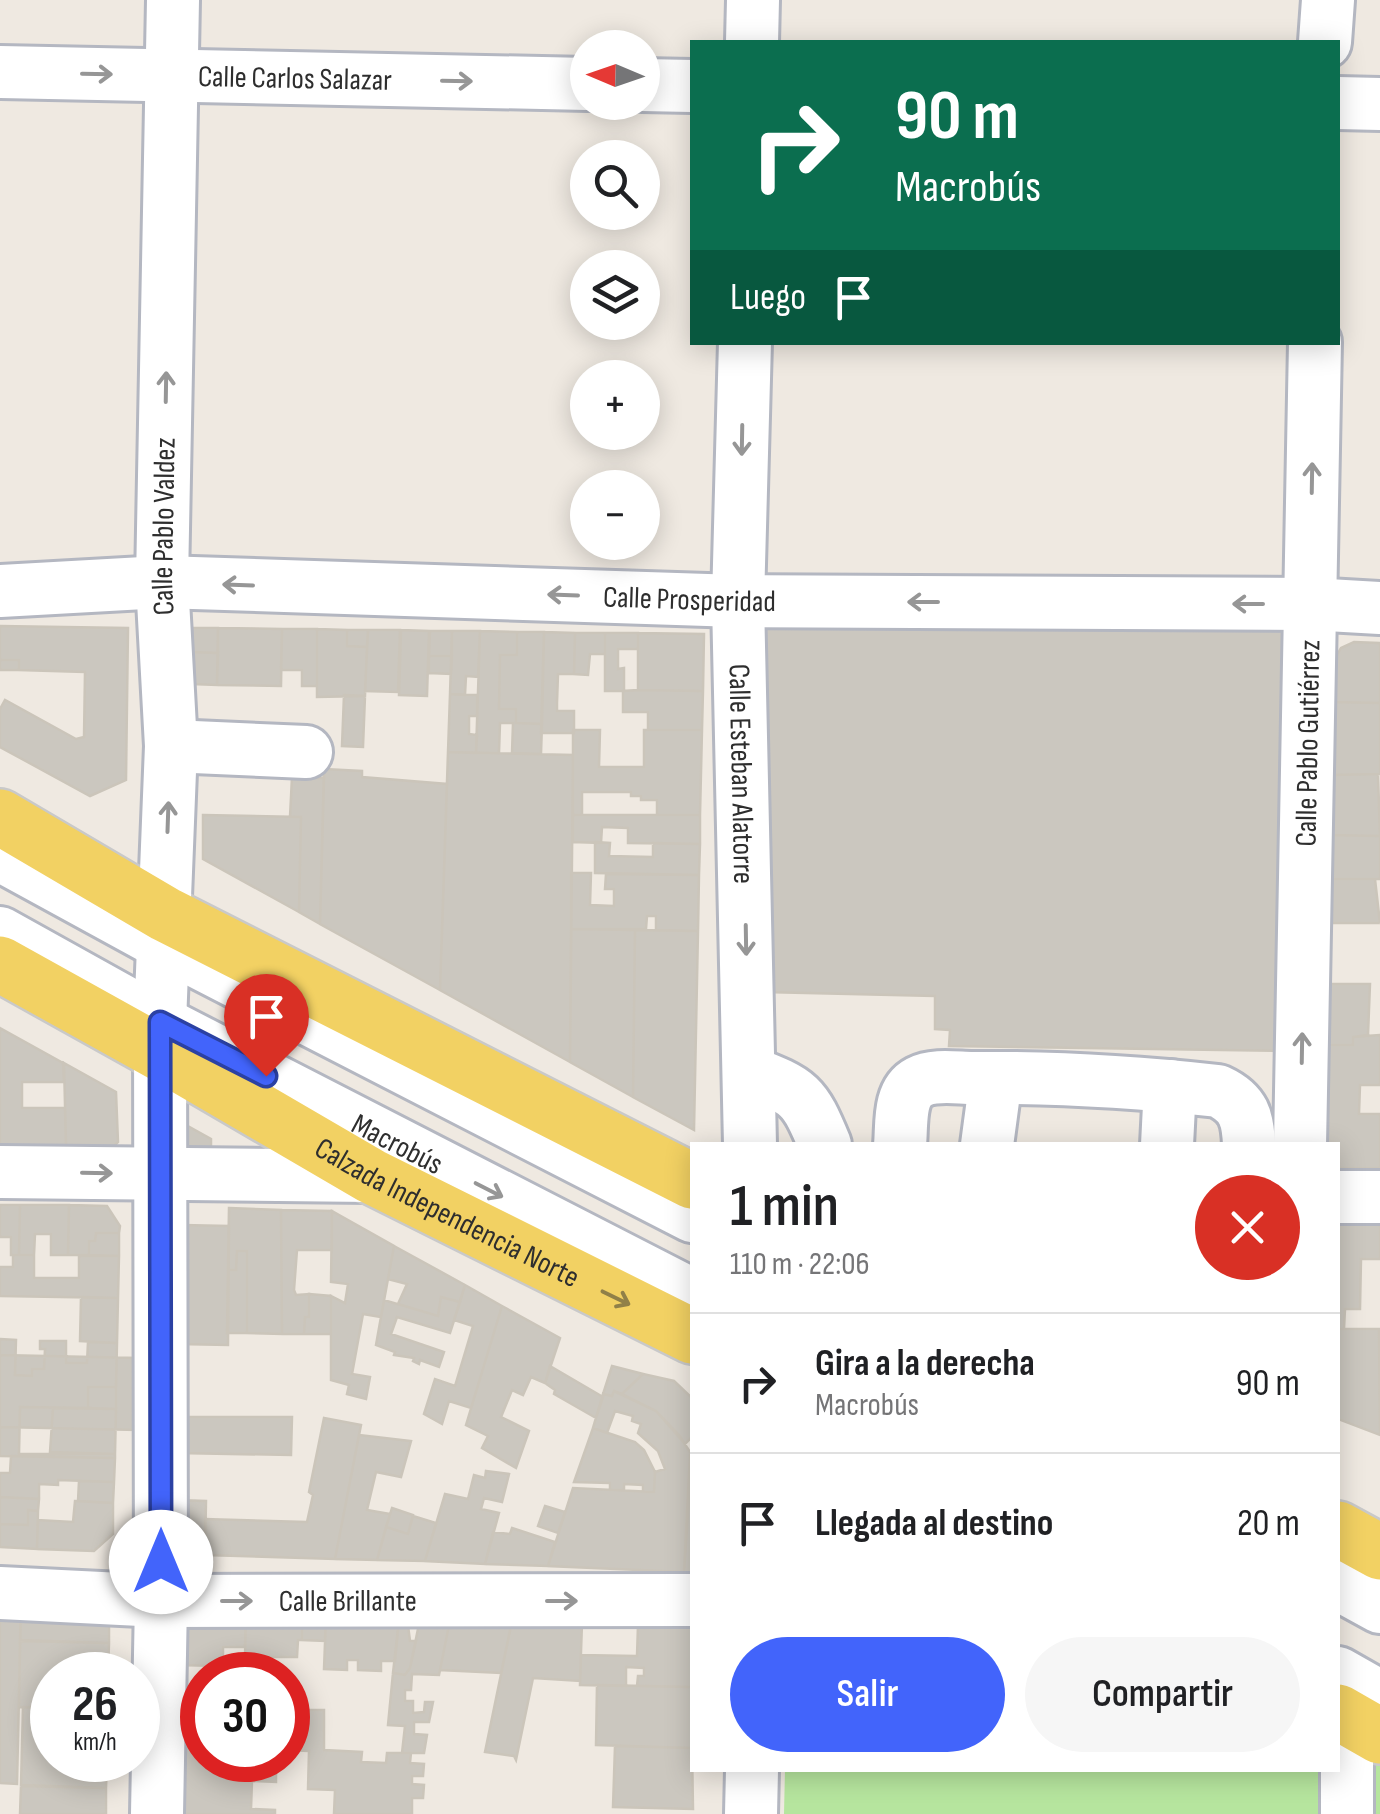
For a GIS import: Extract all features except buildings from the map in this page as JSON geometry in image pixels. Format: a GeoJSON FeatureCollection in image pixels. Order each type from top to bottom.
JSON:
{"type":"FeatureCollection","features":[{"type":"Feature","properties":{"kind":"main road"},"geometry":{"type":"LineString","coordinates":[[0,816],[164,930],[690,1181]]}},
{"type":"Feature","properties":{"kind":"main road","name":"Calzada Independencia Norte"},"geometry":{"type":"LineString","coordinates":[[0,964],[160,1037],[371,1176],[690,1335]]}},
{"type":"Feature","properties":{"kind":"main road"},"geometry":{"type":"LineString","coordinates":[[1340,1529],[1380,1552]]}},
{"type":"Feature","properties":{"kind":"street","name":"Calle Pablo Valdez"},"geometry":{"type":"LineString","coordinates":[[157,1814],[161,1601],[160,1037],[171,746],[162,582],[173,0]]}},
{"type":"Feature","properties":{"kind":"street"},"geometry":{"type":"LineString","coordinates":[[752,40],[753,0]]}},
{"type":"Feature","properties":{"kind":"street"},"geometry":{"type":"LineString","coordinates":[[1325,40],[1328,0]]}},
{"type":"Feature","properties":{"kind":"street","name":"Calle Carlos Salazar"},"geometry":{"type":"LineString","coordinates":[[0,72],[570,84]]}},
{"type":"Feature","properties":{"kind":"street"},"geometry":{"type":"LineString","coordinates":[[660,85],[690,86]]}},
{"type":"Feature","properties":{"kind":"street"},"geometry":{"type":"LineString","coordinates":[[1340,102],[1380,104]]}},
{"type":"Feature","properties":{"kind":"street","name":"Calle Esteban Alatorre"},"geometry":{"type":"LineString","coordinates":[[745,345],[738,600],[750,1142]]}},
{"type":"Feature","properties":{"kind":"street","name":"Calle Pablo Gutiérrez"},"geometry":{"type":"LineString","coordinates":[[1300,1142],[1315,345]]}},
{"type":"Feature","properties":{"kind":"street","name":"Calle Prosperidad"},"geometry":{"type":"LineString","coordinates":[[0,591],[162,582],[738,600],[1310,604],[1380,608]]}},
{"type":"Feature","properties":{"kind":"street"},"geometry":{"type":"LineString","coordinates":[[171,746],[306,752]]}},
{"type":"Feature","properties":{"kind":"street"},"geometry":{"type":"LineString","coordinates":[[0,855],[164,930],[690,1215]]}},
{"type":"Feature","properties":{"kind":"street","name":"Macrobús"},"geometry":{"type":"LineString","coordinates":[[0,932],[160,1037],[690,1294]]}},
{"type":"Feature","properties":{"kind":"street"},"geometry":{"type":"LineString","coordinates":[[749,1072],[800,1095],[810,1108],[824,1142]]}},
{"type":"Feature","properties":{"kind":"street"},"geometry":{"type":"LineString","coordinates":[[900,1142],[903,1106],[908,1092],[920,1082],[934,1078],[1082,1078],[1218,1091],[1233,1098],[1244,1110],[1249,1142]]}},
{"type":"Feature","properties":{"kind":"street"},"geometry":{"type":"LineString","coordinates":[[986,1142],[996,1078]]}},
{"type":"Feature","properties":{"kind":"street"},"geometry":{"type":"LineString","coordinates":[[1167,1142],[1170,1086]]}},
{"type":"Feature","properties":{"kind":"street"},"geometry":{"type":"LineString","coordinates":[[0,1172],[371,1176]]}},
{"type":"Feature","properties":{"kind":"street"},"geometry":{"type":"LineString","coordinates":[[1340,1196],[1380,1197]]}},
{"type":"Feature","properties":{"kind":"street"},"geometry":{"type":"LineString","coordinates":[[1340,1585],[1380,1607]]}},
{"type":"Feature","properties":{"kind":"street","name":"Calle Brillante"},"geometry":{"type":"LineString","coordinates":[[0,1593],[161,1601],[690,1600]]}},
{"type":"Feature","properties":{"kind":"street"},"geometry":{"type":"LineString","coordinates":[[1340,1674],[1380,1697]]}},
{"type":"Feature","properties":{"kind":"street"},"geometry":{"type":"LineString","coordinates":[[1347,1814],[1355,1737]]}},
{"type":"Feature","properties":{"kind":"street"},"geometry":{"type":"LineString","coordinates":[[751,1814],[752,1772]]}},
{"type":"Feature","properties":{"kind":"green space"},"geometry":{"type":"Polygon","coordinates":[[[1380,1750],[1380,1814],[784,1814],[785,1772],[1340,1769],[1380,1750]]]}},
{"type":"Feature","properties":{"kind":"route"},"geometry":{"type":"LineString","coordinates":[[161,1562],[160,1022],[266,1076]]}}]}
